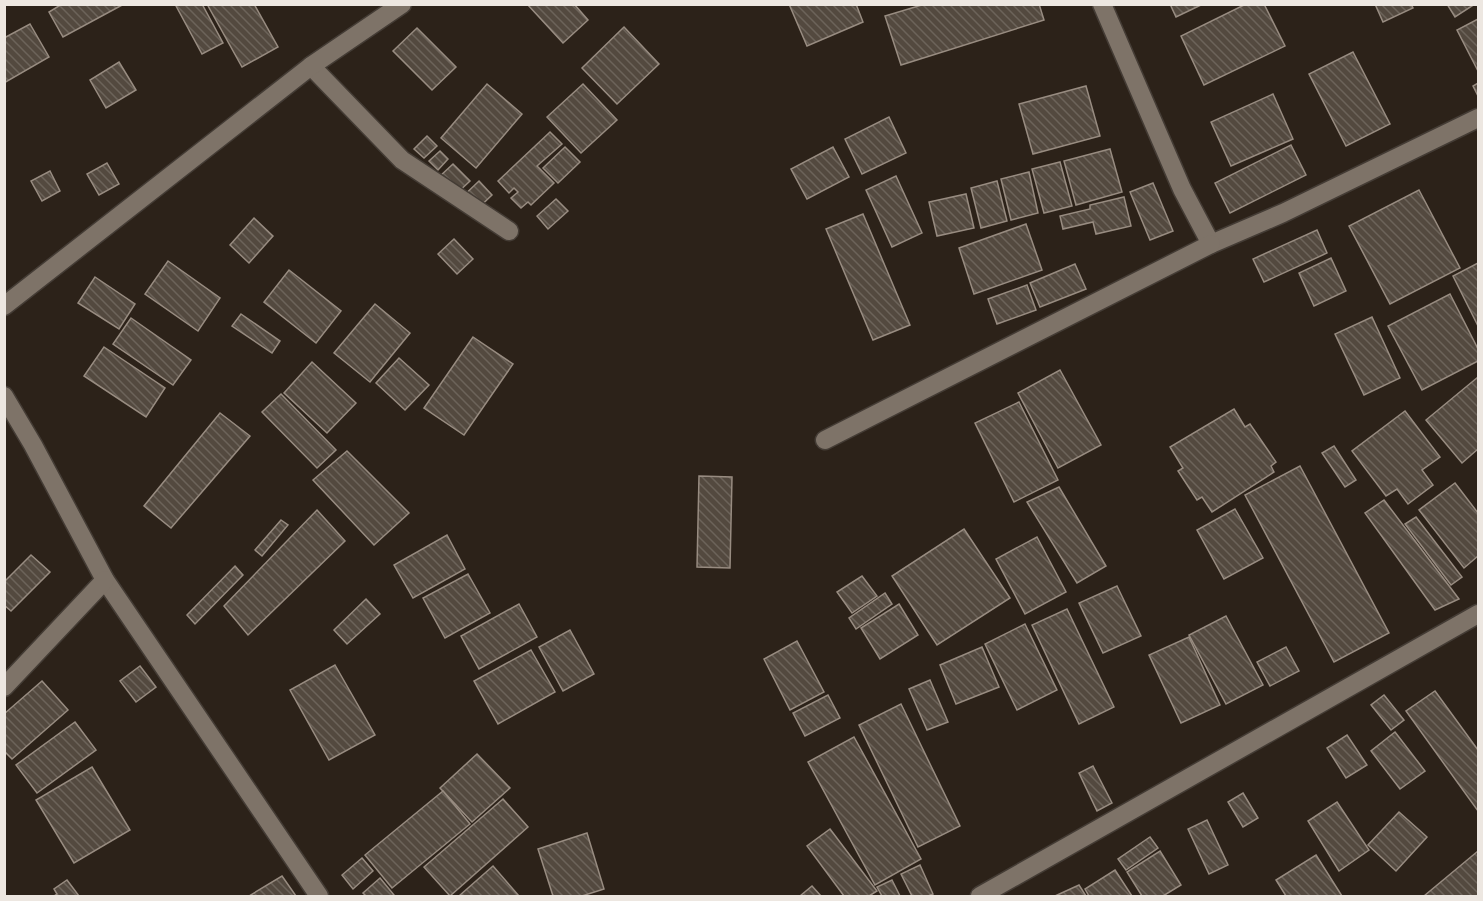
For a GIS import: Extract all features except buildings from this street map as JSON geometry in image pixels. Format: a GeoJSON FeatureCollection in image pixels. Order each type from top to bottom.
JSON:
{"type":"FeatureCollection","features":[{"type":"Feature","properties":{"kind":"street"},"geometry":{"type":"LineString","coordinates":[[4,306],[311,66],[402,4]]}},
{"type":"Feature","properties":{"kind":"street"},"geometry":{"type":"LineString","coordinates":[[1102,4],[1182,189],[1210,244]]}},
{"type":"Feature","properties":{"kind":"street"},"geometry":{"type":"LineString","coordinates":[[311,66],[402,159],[509,231]]}},
{"type":"Feature","properties":{"kind":"street"},"geometry":{"type":"LineString","coordinates":[[825,440],[1210,244],[1283,213],[1479,117]]}},
{"type":"Feature","properties":{"kind":"street"},"geometry":{"type":"LineString","coordinates":[[4,396],[33,445],[105,580],[319,897]]}},
{"type":"Feature","properties":{"kind":"street"},"geometry":{"type":"LineString","coordinates":[[4,687],[105,580]]}},
{"type":"Feature","properties":{"kind":"street"},"geometry":{"type":"LineString","coordinates":[[980,897],[1479,614]]}}]}
